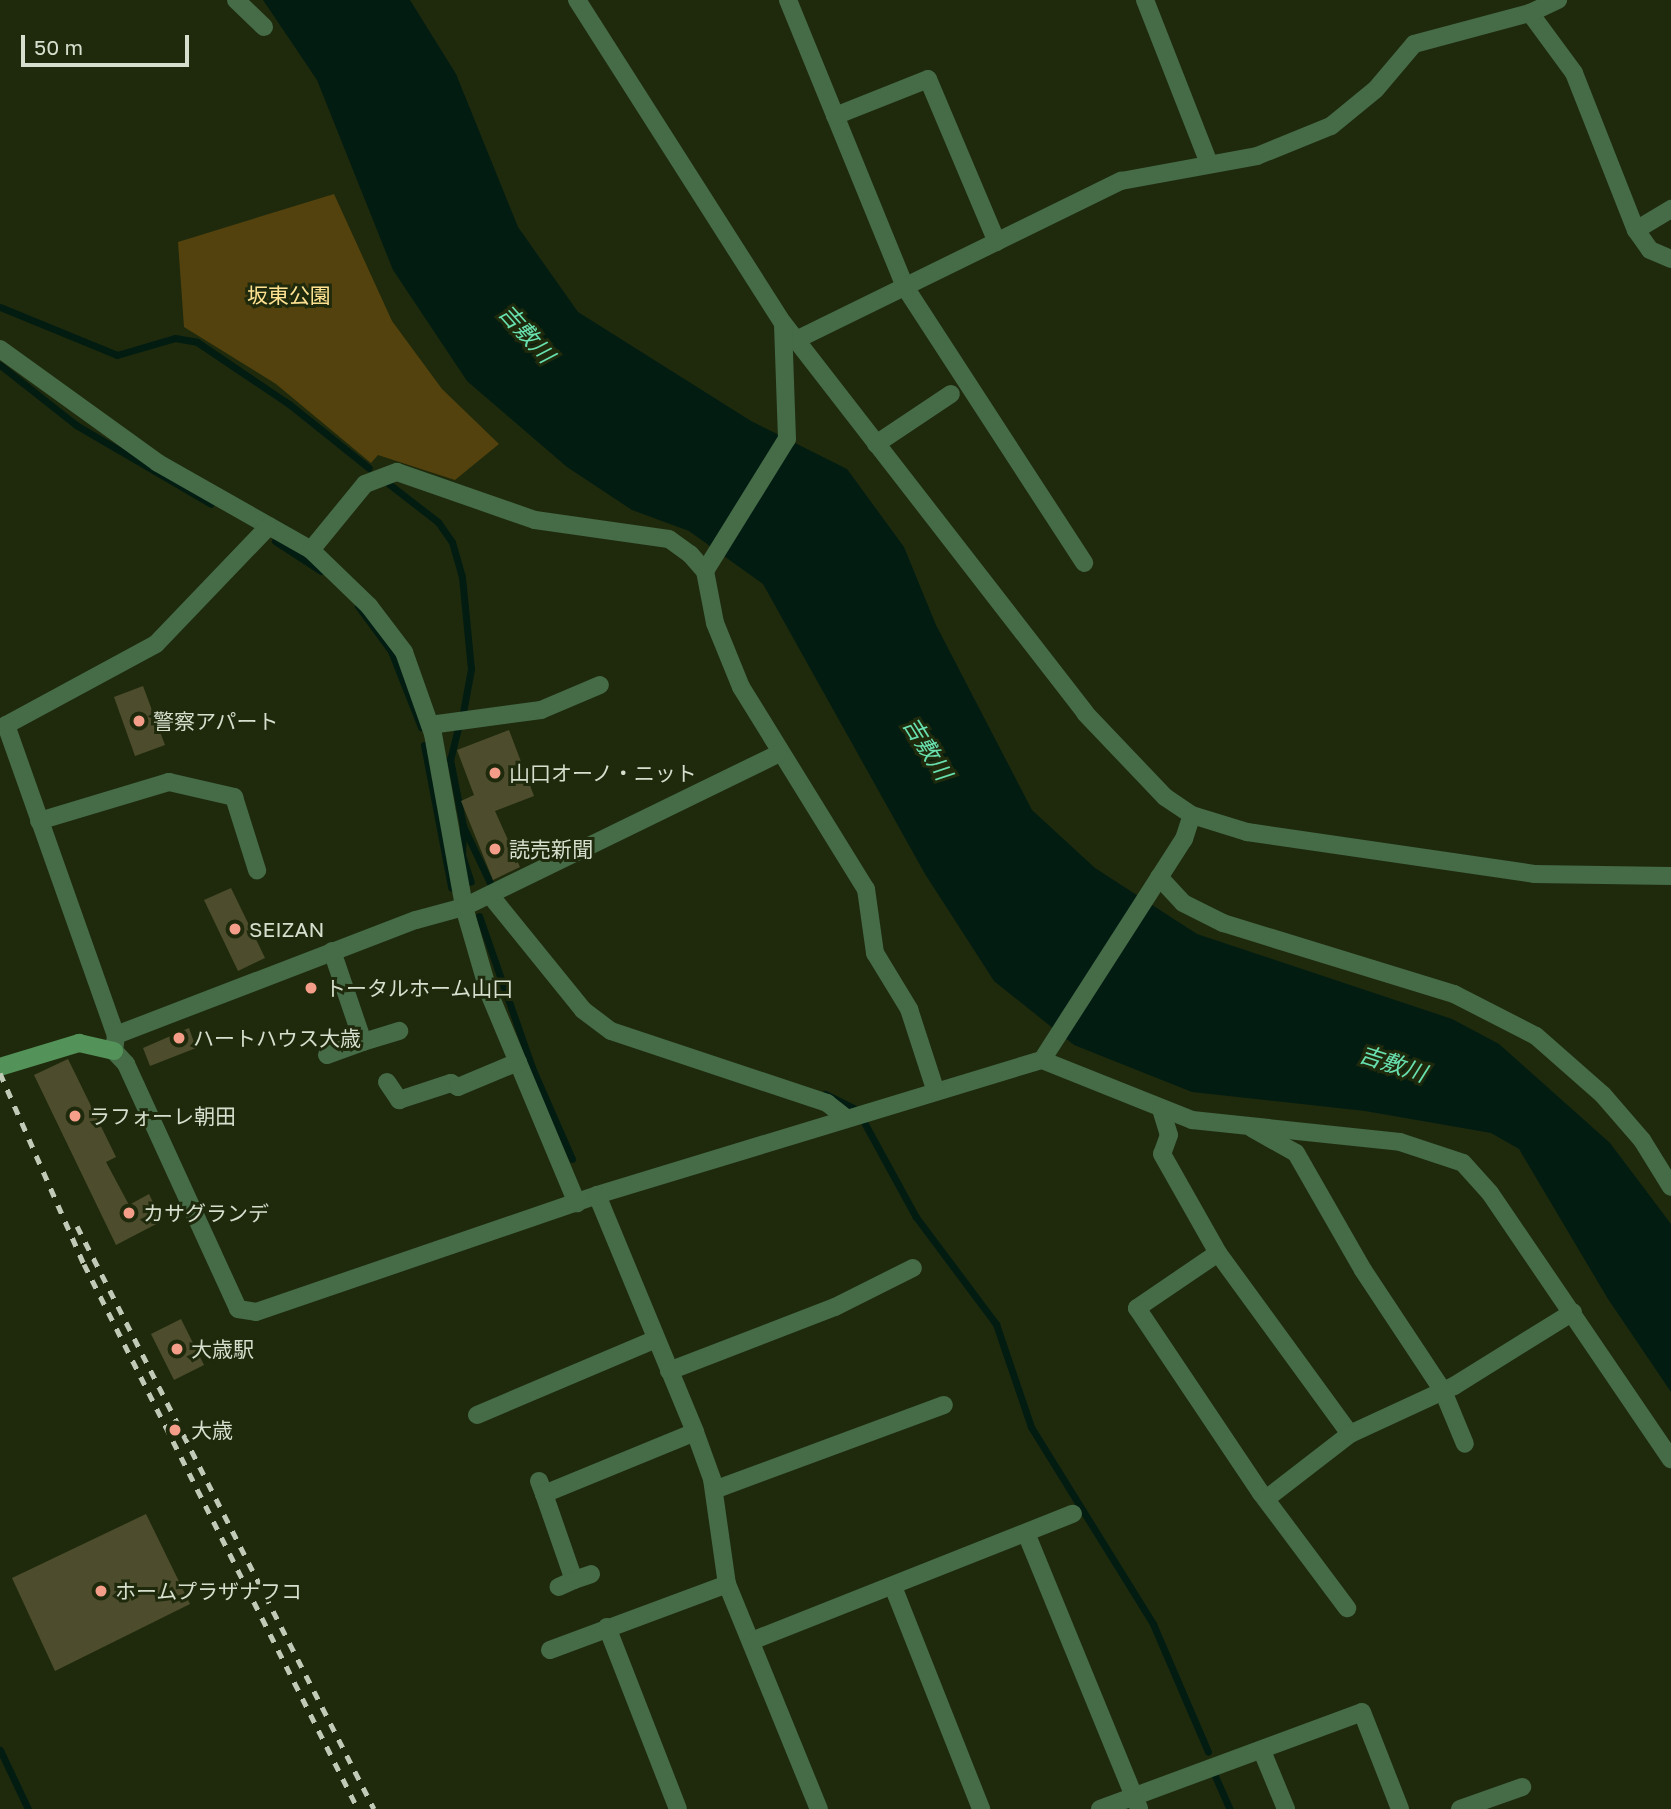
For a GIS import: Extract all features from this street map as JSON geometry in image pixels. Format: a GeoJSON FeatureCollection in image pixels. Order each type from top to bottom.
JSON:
{"type":"FeatureCollection","features":[{"type":"Feature","properties":{"kind":"street"},"geometry":{"type":"LineString","coordinates":[[236,0],[264,27]]}},
{"type":"Feature","properties":{"kind":"street"},"geometry":{"type":"LineString","coordinates":[[577,0],[783,323],[1085,713],[1165,797],[1192,815],[1247,832],[1534,874],[1671,876]]}},
{"type":"Feature","properties":{"kind":"street"},"geometry":{"type":"LineString","coordinates":[[788,0],[905,287],[1084,563]]}},
{"type":"Feature","properties":{"kind":"street"},"geometry":{"type":"LineString","coordinates":[[1145,0],[1209,163]]}},
{"type":"Feature","properties":{"kind":"street"},"geometry":{"type":"LineString","coordinates":[[798,339],[1121,181],[1257,156],[1331,126],[1376,89],[1414,44],[1530,13],[1558,0]]}},
{"type":"Feature","properties":{"kind":"street"},"geometry":{"type":"LineString","coordinates":[[1530,13],[1574,73],[1636,230],[1650,250],[1671,259]]}},
{"type":"Feature","properties":{"kind":"street"},"geometry":{"type":"LineString","coordinates":[[835,116],[928,79],[997,242]]}},
{"type":"Feature","properties":{"kind":"street"},"geometry":{"type":"LineString","coordinates":[[1636,230],[1671,209]]}},
{"type":"Feature","properties":{"kind":"street"},"geometry":{"type":"LineString","coordinates":[[783,323],[787,439],[708,563],[729,660],[778,754],[866,889],[875,953],[909,1009],[936,1092]]}},
{"type":"Feature","properties":{"kind":"street"},"geometry":{"type":"LineString","coordinates":[[0,349],[159,463],[311,550],[369,606],[404,652],[430,725],[464,907],[489,993],[577,1203]]}},
{"type":"Feature","properties":{"kind":"street"},"geometry":{"type":"LineString","coordinates":[[876,444],[951,394]]}},
{"type":"Feature","properties":{"kind":"street"},"geometry":{"type":"LineString","coordinates":[[311,550],[365,484],[397,472],[535,520],[669,539],[708,563]]}},
{"type":"Feature","properties":{"kind":"street"},"geometry":{"type":"LineString","coordinates":[[269,526],[156,643],[6,725],[115,1043],[238,1309],[256,1312],[597,1195],[1042,1059],[1184,839],[1192,815]]}},
{"type":"Feature","properties":{"kind":"street"},"geometry":{"type":"LineString","coordinates":[[430,725],[541,710],[600,685]]}},
{"type":"Feature","properties":{"kind":"street"},"geometry":{"type":"LineString","coordinates":[[0,1067],[79,1044],[115,1043],[332,951],[464,907],[778,754]]}},
{"type":"Feature","properties":{"kind":"street"},"geometry":{"type":"LineString","coordinates":[[39,821],[169,782],[234,797],[257,870]]}},
{"type":"Feature","properties":{"kind":"street"},"geometry":{"type":"LineString","coordinates":[[1159,877],[1183,903],[1223,923],[1454,994],[1536,1036],[1603,1095],[1642,1140],[1671,1187]]}},
{"type":"Feature","properties":{"kind":"street"},"geometry":{"type":"LineString","coordinates":[[490,895],[583,1010],[611,1031],[827,1102],[846,1118]]}},
{"type":"Feature","properties":{"kind":"street"},"geometry":{"type":"LineString","coordinates":[[332,951],[363,1042]]}},
{"type":"Feature","properties":{"kind":"street"},"geometry":{"type":"LineString","coordinates":[[327,1055],[399,1031]]}},
{"type":"Feature","properties":{"kind":"street"},"geometry":{"type":"LineString","coordinates":[[1042,1059],[1192,1120],[1400,1142],[1462,1163],[1490,1192],[1671,1459]]}},
{"type":"Feature","properties":{"kind":"street"},"geometry":{"type":"LineString","coordinates":[[387,1082],[399,1100],[451,1083],[458,1087],[518,1062]]}},
{"type":"Feature","properties":{"kind":"street"},"geometry":{"type":"LineString","coordinates":[[1161,1109],[1169,1135],[1163,1154],[1218,1254],[1350,1434]]}},
{"type":"Feature","properties":{"kind":"street"},"geometry":{"type":"LineString","coordinates":[[1246,1126],[1296,1153],[1363,1270],[1443,1391],[1465,1444]]}},
{"type":"Feature","properties":{"kind":"street"},"geometry":{"type":"LineString","coordinates":[[597,1195],[695,1432],[714,1490],[727,1584],[754,1640],[819,1809]]}},
{"type":"Feature","properties":{"kind":"street"},"geometry":{"type":"LineString","coordinates":[[1218,1254],[1137,1308],[1266,1499],[1347,1608]]}},
{"type":"Feature","properties":{"kind":"street"},"geometry":{"type":"LineString","coordinates":[[669,1371],[835,1307],[914,1268]]}},
{"type":"Feature","properties":{"kind":"street"},"geometry":{"type":"LineString","coordinates":[[1266,1499],[1350,1434],[1443,1391],[1573,1312]]}},
{"type":"Feature","properties":{"kind":"street"},"geometry":{"type":"LineString","coordinates":[[477,1415],[656,1339]]}},
{"type":"Feature","properties":{"kind":"street"},"geometry":{"type":"LineString","coordinates":[[714,1490],[944,1405]]}},
{"type":"Feature","properties":{"kind":"street"},"geometry":{"type":"LineString","coordinates":[[574,1580],[541,1487],[695,1432]]}},
{"type":"Feature","properties":{"kind":"street"},"geometry":{"type":"LineString","coordinates":[[754,1640],[894,1589],[1073,1514]]}},
{"type":"Feature","properties":{"kind":"street"},"geometry":{"type":"LineString","coordinates":[[1026,1533],[1136,1802]]}},
{"type":"Feature","properties":{"kind":"street"},"geometry":{"type":"LineString","coordinates":[[550,1650],[727,1584]]}},
{"type":"Feature","properties":{"kind":"street"},"geometry":{"type":"LineString","coordinates":[[894,1589],[981,1809]]}},
{"type":"Feature","properties":{"kind":"street"},"geometry":{"type":"LineString","coordinates":[[607,1627],[678,1809]]}},
{"type":"Feature","properties":{"kind":"street"},"geometry":{"type":"LineString","coordinates":[[1100,1809],[1136,1802],[1362,1712],[1400,1809]]}},
{"type":"Feature","properties":{"kind":"street"},"geometry":{"type":"LineString","coordinates":[[1262,1751],[1286,1809]]}},
{"type":"Feature","properties":{"kind":"street"},"geometry":{"type":"LineString","coordinates":[[1460,1809],[1522,1787]]}},
{"type":"Feature","properties":{"kind":"green space","name":"坂東公園"},"geometry":{"type":"Polygon","coordinates":[[[334,194],[392,321],[442,389],[499,444],[455,480],[378,455],[371,463],[276,384],[184,327],[178,242],[334,194]]]}},
{"type":"Feature","properties":{"kind":"water","name":"吉敷川"},"geometry":{"type":"Polygon","coordinates":[[[263,0],[410,0],[456,74],[518,227],[578,312],[751,421],[847,469],[904,547],[936,625],[1032,810],[1095,868],[1197,934],[1452,1019],[1499,1044],[1610,1143],[1671,1224],[1671,1392],[1608,1299],[1519,1149],[1491,1133],[1365,1111],[1192,1092],[1074,1045],[994,981],[925,874],[763,584],[689,531],[632,510],[567,467],[467,381],[393,270],[317,80],[263,0]]]}},
{"type":"Feature","properties":{"kind":"building","name":"警察アパート"},"geometry":{"type":"Polygon","coordinates":[[[143,686],[165,745],[135,756],[114,697],[143,686]]]}},
{"type":"Feature","properties":{"kind":"building","name":"山口オーノ・ニット"},"geometry":{"type":"Polygon","coordinates":[[[509,730],[534,796],[495,811],[520,867],[493,880],[461,801],[474,795],[457,750],[509,730]]]}},
{"type":"Feature","properties":{"kind":"building","name":"SEIZAN"},"geometry":{"type":"Polygon","coordinates":[[[231,888],[265,958],[238,971],[204,900],[231,888]]]}},
{"type":"Feature","properties":{"kind":"building","name":"ハートハウス大歳"},"geometry":{"type":"Polygon","coordinates":[[[189,1028],[196,1048],[150,1066],[143,1048],[189,1028]]]}},
{"type":"Feature","properties":{"kind":"building"},"geometry":{"type":"Polygon","coordinates":[[[68,1059],[116,1157],[106,1162],[129,1205],[149,1194],[162,1221],[116,1245],[34,1075],[68,1059]]]}},
{"type":"Feature","properties":{"kind":"building","name":"大歳駅"},"geometry":{"type":"Polygon","coordinates":[[[181,1319],[204,1365],[174,1380],[151,1334],[181,1319]]]}},
{"type":"Feature","properties":{"kind":"building","name":"ホームプラザナフコ"},"geometry":{"type":"Polygon","coordinates":[[[146,1514],[190,1604],[55,1671],[12,1578],[146,1514]]]}},
{"type":"Feature","properties":{"kind":"waterway"},"geometry":{"type":"LineString","coordinates":[[0,307],[117,355],[175,338],[197,342],[289,404],[369,468]]}},
{"type":"Feature","properties":{"kind":"waterway"},"geometry":{"type":"LineString","coordinates":[[0,365],[76,425],[211,504]]}},
{"type":"Feature","properties":{"kind":"waterway"},"geometry":{"type":"LineString","coordinates":[[389,484],[438,522],[452,542],[462,577],[471,669],[463,712]]}},
{"type":"Feature","properties":{"kind":"waterway"},"geometry":{"type":"LineString","coordinates":[[275,541],[321,571]]}},
{"type":"Feature","properties":{"kind":"waterway"},"geometry":{"type":"LineString","coordinates":[[358,606],[391,651],[421,727]]}},
{"type":"Feature","properties":{"kind":"waterway"},"geometry":{"type":"LineString","coordinates":[[458,728],[450,759],[463,826],[491,885]]}},
{"type":"Feature","properties":{"kind":"waterway"},"geometry":{"type":"LineString","coordinates":[[424,745],[451,887]]}},
{"type":"Feature","properties":{"kind":"waterway"},"geometry":{"type":"LineString","coordinates":[[463,827],[462,855],[471,882]]}},
{"type":"Feature","properties":{"kind":"waterway"},"geometry":{"type":"LineString","coordinates":[[479,916],[533,1070],[572,1159]]}},
{"type":"Feature","properties":{"kind":"waterway"},"geometry":{"type":"LineString","coordinates":[[825,1094],[854,1108]]}},
{"type":"Feature","properties":{"kind":"waterway"},"geometry":{"type":"LineString","coordinates":[[865,1124],[916,1217],[996,1324],[1031,1427],[1153,1624],[1208,1752]]}},
{"type":"Feature","properties":{"kind":"waterway"},"geometry":{"type":"LineString","coordinates":[[0,1750],[28,1809]]}},
{"type":"Feature","properties":{"kind":"waterway"},"geometry":{"type":"LineString","coordinates":[[1215,1776],[1230,1809]]}},
{"type":"Feature","properties":{"kind":"railway"},"geometry":{"type":"LineString","coordinates":[[0,1073],[84,1264],[358,1809]]}},
{"type":"Feature","properties":{"kind":"railway"},"geometry":{"type":"LineString","coordinates":[[77,1226],[374,1809]]}},
{"type":"Feature","properties":{"kind":"place","name":"警察アパート"},"geometry":{"type":"Point","coordinates":[139,721]}},
{"type":"Feature","properties":{"kind":"place","name":"山口オーノ・ニット"},"geometry":{"type":"Point","coordinates":[495,773]}},
{"type":"Feature","properties":{"kind":"place","name":"読売新聞"},"geometry":{"type":"Point","coordinates":[495,849]}},
{"type":"Feature","properties":{"kind":"place","name":"SEIZAN"},"geometry":{"type":"Point","coordinates":[235,929]}},
{"type":"Feature","properties":{"kind":"place","name":"トータルホーム山口"},"geometry":{"type":"Point","coordinates":[311,988]}},
{"type":"Feature","properties":{"kind":"place","name":"ハートハウス大歳"},"geometry":{"type":"Point","coordinates":[179,1038]}},
{"type":"Feature","properties":{"kind":"place","name":"ラフォーレ朝田"},"geometry":{"type":"Point","coordinates":[75,1116]}},
{"type":"Feature","properties":{"kind":"place","name":"カサグランデ"},"geometry":{"type":"Point","coordinates":[129,1213]}},
{"type":"Feature","properties":{"kind":"place","name":"大歳駅"},"geometry":{"type":"Point","coordinates":[177,1349]}},
{"type":"Feature","properties":{"kind":"place","name":"大歳"},"geometry":{"type":"Point","coordinates":[175,1430]}},
{"type":"Feature","properties":{"kind":"place","name":"ホームプラザナフコ"},"geometry":{"type":"Point","coordinates":[101,1591]}}]}
